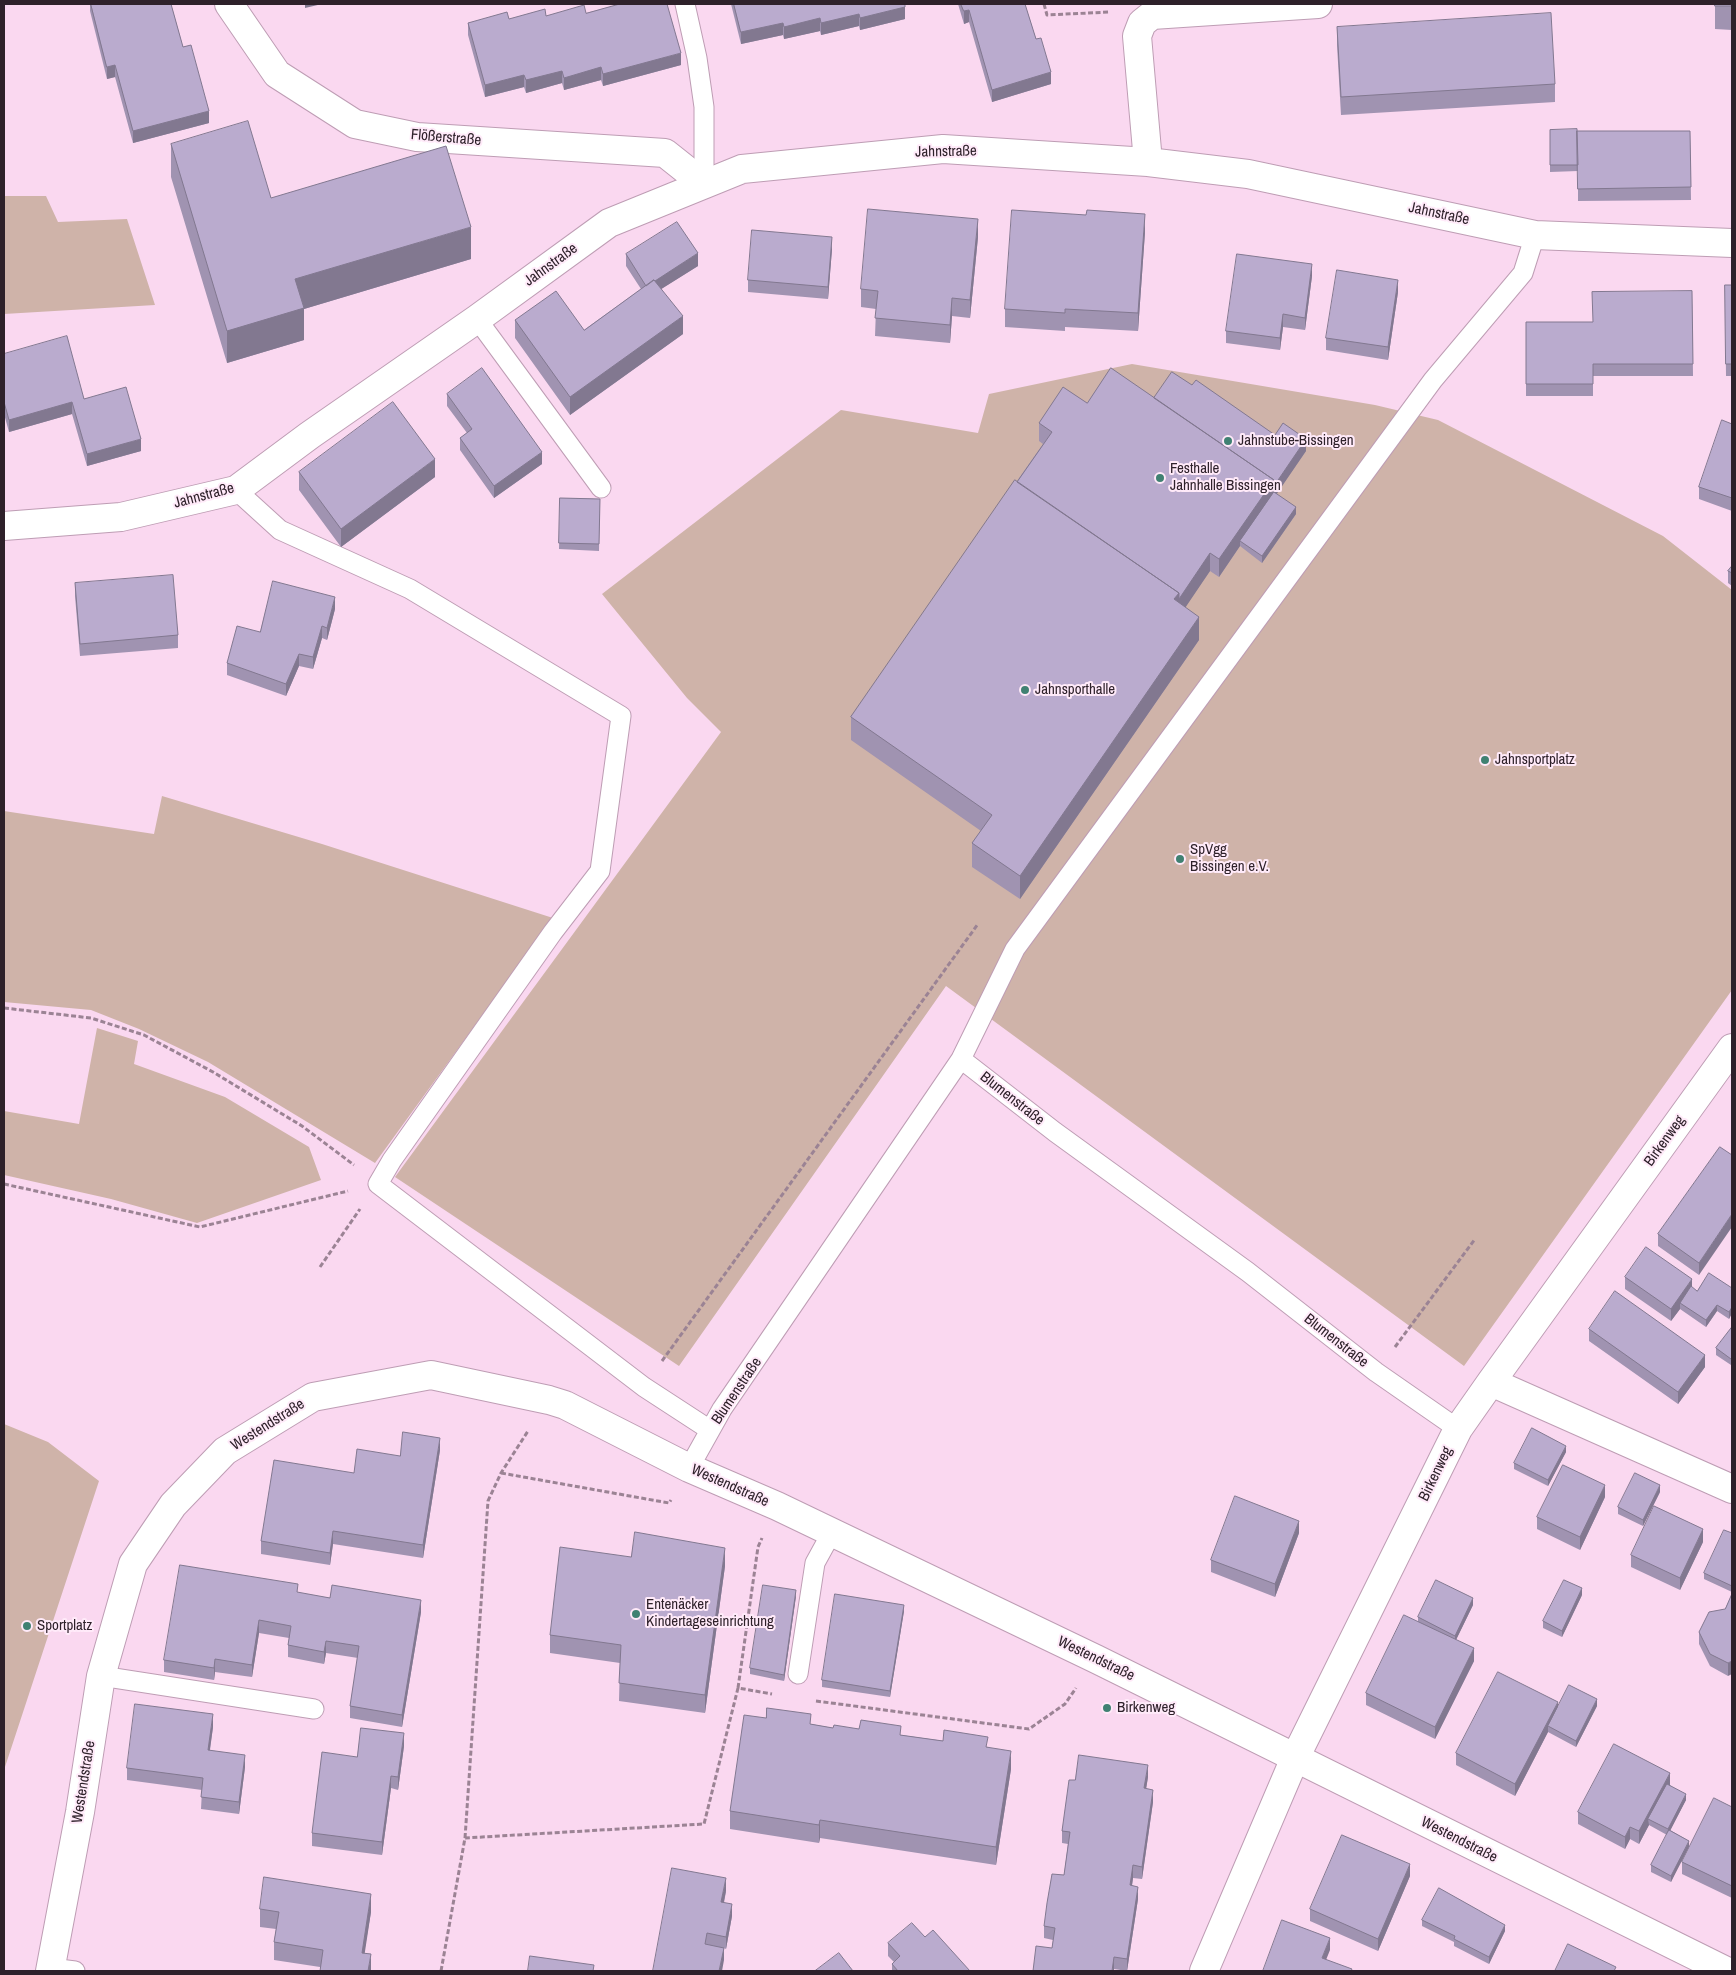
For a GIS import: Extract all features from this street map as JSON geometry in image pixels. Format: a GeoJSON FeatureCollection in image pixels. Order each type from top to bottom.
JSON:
{"type":"FeatureCollection","features":[{"type":"Feature","properties":{"kind":"street","name":"Flößerstraße"},"geometry":{"type":"LineString","coordinates":[[229,4],[278,74],[355,124],[417,137],[665,153],[704,184]]}},
{"type":"Feature","properties":{"kind":"street"},"geometry":{"type":"LineString","coordinates":[[1148,162],[1137,36],[1142,23],[1152,15],[1318,4]]}},
{"type":"Feature","properties":{"kind":"street","name":"Jahnstraße"},"geometry":{"type":"LineString","coordinates":[[4,526],[121,517],[236,490],[310,435],[477,319],[609,223],[742,169],[943,149],[1148,162],[1248,174],[1535,235],[1732,242]]}},
{"type":"Feature","properties":{"kind":"street","name":"Birkenweg"},"geometry":{"type":"LineString","coordinates":[[1204,1971],[1295,1758],[1458,1429],[1732,1048]]}},
{"type":"Feature","properties":{"kind":"street","name":"Westendstraße"},"geometry":{"type":"LineString","coordinates":[[59,1970],[80,1812],[101,1676],[133,1564],[173,1504],[225,1451],[312,1397],[431,1374],[565,1405],[689,1468],[777,1506],[1096,1658],[1295,1758],[1695,1965],[1726,1971]]}},
{"type":"Feature","properties":{"kind":"street"},"geometry":{"type":"LineString","coordinates":[[1491,1382],[1732,1489]]}},
{"type":"Feature","properties":{"kind":"lane"},"geometry":{"type":"LineString","coordinates":[[685,4],[697,58],[704,107],[704,184]]}},
{"type":"Feature","properties":{"kind":"lane"},"geometry":{"type":"LineString","coordinates":[[961,1059],[1015,949],[1433,380],[1523,273],[1535,235]]}},
{"type":"Feature","properties":{"kind":"lane"},"geometry":{"type":"LineString","coordinates":[[477,319],[601,488]]}},
{"type":"Feature","properties":{"kind":"lane"},"geometry":{"type":"LineString","coordinates":[[236,490],[280,530],[410,589],[621,716],[600,870],[490,1021],[392,1160],[378,1184],[644,1387],[710,1430]]}},
{"type":"Feature","properties":{"kind":"lane","name":"Blumenstraße"},"geometry":{"type":"LineString","coordinates":[[689,1468],[722,1410],[961,1059],[1055,1132],[1248,1272],[1376,1372],[1458,1429]]}},
{"type":"Feature","properties":{"kind":"lane"},"geometry":{"type":"LineString","coordinates":[[798,1674],[815,1563],[832,1532]]}},
{"type":"Feature","properties":{"kind":"lane"},"geometry":{"type":"LineString","coordinates":[[101,1676],[314,1709]]}},
{"type":"Feature","properties":{"kind":"path"},"geometry":{"type":"LineString","coordinates":[[1044,4],[1047,15],[1089,12]]}},
{"type":"Feature","properties":{"kind":"path"},"geometry":{"type":"LineString","coordinates":[[644,1387],[978,924]]}},
{"type":"Feature","properties":{"kind":"path"},"geometry":{"type":"LineString","coordinates":[[4,1008],[91,1018],[144,1035],[213,1072],[302,1126],[378,1184]]}},
{"type":"Feature","properties":{"kind":"path"},"geometry":{"type":"LineString","coordinates":[[4,1184],[200,1228],[378,1184]]}},
{"type":"Feature","properties":{"kind":"path"},"geometry":{"type":"LineString","coordinates":[[320,1268],[378,1184]]}},
{"type":"Feature","properties":{"kind":"path"},"geometry":{"type":"LineString","coordinates":[[1376,1372],[1475,1239]]}},
{"type":"Feature","properties":{"kind":"path"},"geometry":{"type":"LineString","coordinates":[[440,1971],[465,1838],[488,1501],[501,1473],[549,1400]]}},
{"type":"Feature","properties":{"kind":"path"},"geometry":{"type":"LineString","coordinates":[[501,1473],[670,1503],[689,1468]]}},
{"type":"Feature","properties":{"kind":"path"},"geometry":{"type":"LineString","coordinates":[[465,1838],[704,1824],[738,1688],[758,1548],[777,1506]]}},
{"type":"Feature","properties":{"kind":"path"},"geometry":{"type":"LineString","coordinates":[[813,1700],[1030,1728],[1065,1704],[1096,1658]]}},
{"type":"Feature","properties":{"kind":"path"},"geometry":{"type":"LineString","coordinates":[[738,1688],[774,1694]]}},
{"type":"Feature","properties":{"kind":"shaded area"},"geometry":{"type":"Polygon","coordinates":[[[4,196],[46,196],[58,222],[127,219],[155,305],[4,314],[4,196]]]}},
{"type":"Feature","properties":{"kind":"shaded area","name":"SpVgg Bissingen e.V."},"geometry":{"type":"Polygon","coordinates":[[[1132,364],[1375,405],[1438,420],[1663,536],[1732,590],[1732,990],[1464,1366],[946,986],[679,1366],[395,1177],[721,732],[687,698],[602,594],[841,410],[978,433],[989,394],[1132,364]]]}},
{"type":"Feature","properties":{"kind":"shaded area"},"geometry":{"type":"Polygon","coordinates":[[[162,796],[322,844],[553,918],[375,1163],[208,1062],[139,1029],[91,1010],[4,1002],[4,811],[154,834],[162,796]]]}},
{"type":"Feature","properties":{"kind":"shaded area"},"geometry":{"type":"Polygon","coordinates":[[[97,1028],[138,1041],[134,1064],[225,1097],[309,1147],[321,1180],[197,1223],[111,1199],[4,1175],[4,1111],[79,1124],[97,1028]]]}},
{"type":"Feature","properties":{"kind":"shaded area","name":"Sportplatz"},"geometry":{"type":"Polygon","coordinates":[[[4,1424],[48,1442],[99,1481],[4,1770],[4,1424]]]}},
{"type":"Feature","properties":{"kind":"building"},"geometry":{"type":"Polygon","coordinates":[[[91,4],[171,4],[183,47],[191,45],[209,111],[133,131],[115,65],[107,67],[91,4]]]}},
{"type":"Feature","properties":{"kind":"building"},"geometry":{"type":"Polygon","coordinates":[[[620,4],[667,4],[681,53],[603,74],[601,67],[564,78],[562,71],[526,80],[524,75],[485,85],[468,23],[507,12],[509,19],[545,9],[546,16],[584,5],[586,13],[620,4]]]}},
{"type":"Feature","properties":{"kind":"building"},"geometry":{"type":"Polygon","coordinates":[[[734,4],[905,4],[905,7],[860,18],[859,14],[821,23],[820,18],[784,27],[783,23],[741,32],[734,4]]]}},
{"type":"Feature","properties":{"kind":"building"},"geometry":{"type":"Polygon","coordinates":[[[961,4],[1025,4],[1036,39],[1041,38],[1051,72],[992,90],[969,10],[964,11],[961,4]]]}},
{"type":"Feature","properties":{"kind":"building"},"geometry":{"type":"Polygon","coordinates":[[[1715,4],[1732,4],[1732,6],[1715,6],[1715,4]]]}},
{"type":"Feature","properties":{"kind":"building"},"geometry":{"type":"Polygon","coordinates":[[[1551,13],[1555,84],[1341,97],[1337,27],[1551,13]]]}},
{"type":"Feature","properties":{"kind":"building"},"geometry":{"type":"Polygon","coordinates":[[[248,121],[271,198],[446,146],[471,227],[295,279],[304,308],[227,331],[171,144],[248,121]]]}},
{"type":"Feature","properties":{"kind":"building"},"geometry":{"type":"Polygon","coordinates":[[[1577,129],[1578,165],[1550,165],[1550,130],[1577,129]]]}},
{"type":"Feature","properties":{"kind":"building"},"geometry":{"type":"Polygon","coordinates":[[[1577,131],[1690,131],[1691,187],[1578,189],[1577,131]]]}},
{"type":"Feature","properties":{"kind":"building"},"geometry":{"type":"Polygon","coordinates":[[[868,209],[978,219],[970,300],[952,298],[950,325],[875,318],[878,291],[861,289],[868,209]]]}},
{"type":"Feature","properties":{"kind":"building"},"geometry":{"type":"Polygon","coordinates":[[[1012,210],[1086,215],[1087,210],[1145,214],[1138,313],[1065,309],[1065,313],[1005,309],[1012,210]]]}},
{"type":"Feature","properties":{"kind":"building"},"geometry":{"type":"Polygon","coordinates":[[[677,222],[698,253],[646,286],[626,254],[677,222]]]}},
{"type":"Feature","properties":{"kind":"building"},"geometry":{"type":"Polygon","coordinates":[[[752,230],[832,237],[828,287],[748,280],[752,230]]]}},
{"type":"Feature","properties":{"kind":"building"},"geometry":{"type":"Polygon","coordinates":[[[1237,254],[1312,264],[1305,318],[1283,314],[1280,338],[1226,331],[1237,254]]]}},
{"type":"Feature","properties":{"kind":"building"},"geometry":{"type":"Polygon","coordinates":[[[1337,270],[1398,280],[1388,347],[1326,338],[1337,270]]]}},
{"type":"Feature","properties":{"kind":"building"},"geometry":{"type":"Polygon","coordinates":[[[654,280],[683,316],[570,397],[515,320],[556,291],[584,330],[654,280]]]}},
{"type":"Feature","properties":{"kind":"building"},"geometry":{"type":"Polygon","coordinates":[[[1725,285],[1732,285],[1732,364],[1726,364],[1725,285]]]}},
{"type":"Feature","properties":{"kind":"building"},"geometry":{"type":"Polygon","coordinates":[[[1692,291],[1693,364],[1593,364],[1593,384],[1526,384],[1526,322],[1593,322],[1592,292],[1692,291]]]}},
{"type":"Feature","properties":{"kind":"building"},"geometry":{"type":"Polygon","coordinates":[[[67,336],[84,399],[126,387],[141,439],[87,454],[72,402],[9,420],[4,402],[4,354],[67,336]]]}},
{"type":"Feature","properties":{"kind":"building"},"geometry":{"type":"Polygon","coordinates":[[[482,368],[542,452],[494,486],[460,438],[472,429],[447,394],[482,368]]]}},
{"type":"Feature","properties":{"kind":"building","name":"Festhalle Jahnhalle Bissingen"},"geometry":{"type":"Polygon","coordinates":[[[1111,368],[1274,480],[1219,559],[1210,553],[1179,599],[1179,593],[1017,482],[1052,432],[1039,423],[1063,387],[1087,403],[1111,368]]]}},
{"type":"Feature","properties":{"kind":"building","name":"Jahnstube-Bissingen"},"geometry":{"type":"Polygon","coordinates":[[[1172,372],[1192,385],[1196,380],[1275,435],[1283,423],[1306,439],[1274,486],[1274,480],[1154,398],[1172,372]]]}},
{"type":"Feature","properties":{"kind":"building"},"geometry":{"type":"Polygon","coordinates":[[[393,402],[435,459],[341,529],[299,472],[393,402]]]}},
{"type":"Feature","properties":{"kind":"building"},"geometry":{"type":"Polygon","coordinates":[[[1722,420],[1732,424],[1732,498],[1699,487],[1722,420]]]}},
{"type":"Feature","properties":{"kind":"building","name":"Jahnsporthalle"},"geometry":{"type":"Polygon","coordinates":[[[1015,480],[1179,593],[1174,599],[1199,617],[1020,876],[972,843],[992,815],[851,717],[1015,480]]]}},
{"type":"Feature","properties":{"kind":"building"},"geometry":{"type":"Polygon","coordinates":[[[1274,492],[1296,507],[1262,556],[1240,541],[1274,492]]]}},
{"type":"Feature","properties":{"kind":"building"},"geometry":{"type":"Polygon","coordinates":[[[560,498],[600,499],[599,544],[559,543],[560,498]]]}},
{"type":"Feature","properties":{"kind":"building"},"geometry":{"type":"Polygon","coordinates":[[[173,575],[178,635],[80,644],[75,583],[173,575]]]}},
{"type":"Feature","properties":{"kind":"building"},"geometry":{"type":"Polygon","coordinates":[[[273,581],[335,597],[327,628],[322,626],[313,657],[299,654],[286,684],[227,663],[237,626],[260,632],[273,581]]]}},
{"type":"Feature","properties":{"kind":"building"},"geometry":{"type":"Polygon","coordinates":[[[1720,1147],[1732,1155],[1732,1214],[1699,1263],[1658,1234],[1720,1147]]]}},
{"type":"Feature","properties":{"kind":"building"},"geometry":{"type":"Polygon","coordinates":[[[1646,1247],[1692,1279],[1671,1309],[1625,1277],[1646,1247]]]}},
{"type":"Feature","properties":{"kind":"building"},"geometry":{"type":"Polygon","coordinates":[[[1709,1273],[1732,1288],[1732,1307],[1729,1312],[1717,1305],[1706,1320],[1680,1303],[1691,1286],[1697,1291],[1709,1273]]]}},
{"type":"Feature","properties":{"kind":"building"},"geometry":{"type":"Polygon","coordinates":[[[1615,1291],[1705,1355],[1678,1392],[1589,1329],[1615,1291]]]}},
{"type":"Feature","properties":{"kind":"building"},"geometry":{"type":"Polygon","coordinates":[[[1732,1327],[1732,1357],[1731,1359],[1716,1348],[1732,1327]]]}},
{"type":"Feature","properties":{"kind":"building"},"geometry":{"type":"Polygon","coordinates":[[[1532,1428],[1566,1446],[1548,1480],[1514,1463],[1532,1428]]]}},
{"type":"Feature","properties":{"kind":"building"},"geometry":{"type":"Polygon","coordinates":[[[403,1432],[440,1438],[423,1545],[333,1531],[330,1553],[261,1541],[274,1460],[354,1473],[357,1449],[400,1456],[403,1432]]]}},
{"type":"Feature","properties":{"kind":"building"},"geometry":{"type":"Polygon","coordinates":[[[1563,1465],[1605,1485],[1580,1537],[1537,1517],[1563,1465]]]}},
{"type":"Feature","properties":{"kind":"building"},"geometry":{"type":"Polygon","coordinates":[[[1635,1473],[1660,1485],[1643,1520],[1618,1507],[1635,1473]]]}},
{"type":"Feature","properties":{"kind":"building"},"geometry":{"type":"Polygon","coordinates":[[[1235,1496],[1299,1521],[1275,1584],[1211,1560],[1235,1496]]]}},
{"type":"Feature","properties":{"kind":"building"},"geometry":{"type":"Polygon","coordinates":[[[1654,1506],[1703,1529],[1680,1578],[1631,1555],[1654,1506]]]}},
{"type":"Feature","properties":{"kind":"building"},"geometry":{"type":"Polygon","coordinates":[[[1724,1530],[1732,1533],[1732,1586],[1704,1573],[1724,1530]]]}},
{"type":"Feature","properties":{"kind":"building","name":"Entenäcker Kindertageseinrichtung"},"geometry":{"type":"Polygon","coordinates":[[[635,1532],[725,1548],[705,1695],[619,1683],[621,1645],[550,1635],[560,1547],[631,1557],[635,1532]]]}},
{"type":"Feature","properties":{"kind":"building"},"geometry":{"type":"Polygon","coordinates":[[[180,1565],[298,1584],[297,1592],[330,1598],[332,1585],[421,1600],[402,1715],[350,1706],[359,1646],[326,1641],[324,1652],[288,1645],[291,1626],[259,1620],[252,1665],[215,1659],[214,1668],[164,1660],[180,1565]]]}},
{"type":"Feature","properties":{"kind":"building"},"geometry":{"type":"Polygon","coordinates":[[[1436,1580],[1473,1598],[1455,1636],[1418,1617],[1436,1580]]]}},
{"type":"Feature","properties":{"kind":"building"},"geometry":{"type":"Polygon","coordinates":[[[1564,1580],[1582,1588],[1562,1631],[1543,1621],[1564,1580]]]}},
{"type":"Feature","properties":{"kind":"building"},"geometry":{"type":"Polygon","coordinates":[[[763,1585],[796,1590],[784,1675],[750,1668],[763,1585]]]}},
{"type":"Feature","properties":{"kind":"building"},"geometry":{"type":"Polygon","coordinates":[[[835,1594],[904,1605],[890,1691],[822,1680],[835,1594]]]}},
{"type":"Feature","properties":{"kind":"building"},"geometry":{"type":"Polygon","coordinates":[[[1732,1594],[1732,1661],[1728,1663],[1710,1654],[1699,1632],[1709,1612],[1725,1609],[1732,1594]]]}},
{"type":"Feature","properties":{"kind":"building"},"geometry":{"type":"Polygon","coordinates":[[[1404,1615],[1474,1648],[1435,1727],[1366,1693],[1404,1615]]]}},
{"type":"Feature","properties":{"kind":"building"},"geometry":{"type":"Polygon","coordinates":[[[1498,1672],[1558,1702],[1515,1784],[1456,1753],[1498,1672]]]}},
{"type":"Feature","properties":{"kind":"building"},"geometry":{"type":"Polygon","coordinates":[[[1569,1685],[1597,1699],[1576,1741],[1548,1726],[1569,1685]]]}},
{"type":"Feature","properties":{"kind":"building"},"geometry":{"type":"Polygon","coordinates":[[[135,1704],[213,1714],[208,1750],[245,1755],[239,1802],[201,1797],[203,1778],[127,1768],[135,1704]]]}},
{"type":"Feature","properties":{"kind":"building"},"geometry":{"type":"Polygon","coordinates":[[[767,1708],[811,1714],[810,1724],[833,1728],[834,1725],[859,1729],[861,1720],[901,1726],[900,1735],[943,1741],[944,1730],[988,1737],[986,1747],[1011,1751],[996,1847],[820,1820],[819,1825],[730,1811],[744,1715],[766,1718],[767,1708]]]}},
{"type":"Feature","properties":{"kind":"building"},"geometry":{"type":"Polygon","coordinates":[[[361,1728],[404,1733],[398,1777],[391,1776],[382,1842],[312,1833],[322,1752],[357,1757],[361,1728]]]}},
{"type":"Feature","properties":{"kind":"building"},"geometry":{"type":"Polygon","coordinates":[[[1614,1744],[1670,1773],[1639,1831],[1630,1827],[1625,1837],[1578,1812],[1614,1744]]]}},
{"type":"Feature","properties":{"kind":"building"},"geometry":{"type":"Polygon","coordinates":[[[1079,1755],[1148,1765],[1144,1788],[1153,1790],[1142,1867],[1133,1865],[1130,1885],[1138,1887],[1127,1959],[1114,1957],[1112,1971],[1033,1971],[1036,1946],[1052,1948],[1055,1928],[1044,1926],[1047,1903],[1052,1874],[1064,1875],[1070,1832],[1062,1831],[1069,1780],[1075,1780],[1079,1755]]]}},
{"type":"Feature","properties":{"kind":"building"},"geometry":{"type":"Polygon","coordinates":[[[1667,1784],[1686,1794],[1668,1829],[1648,1819],[1667,1784]]]}},
{"type":"Feature","properties":{"kind":"building"},"geometry":{"type":"Polygon","coordinates":[[[1714,1798],[1732,1807],[1732,1886],[1682,1862],[1714,1798]]]}},
{"type":"Feature","properties":{"kind":"building"},"geometry":{"type":"Polygon","coordinates":[[[1669,1830],[1689,1841],[1671,1876],[1651,1865],[1669,1830]]]}},
{"type":"Feature","properties":{"kind":"building"},"geometry":{"type":"Polygon","coordinates":[[[1342,1835],[1410,1864],[1378,1939],[1310,1909],[1342,1835]]]}},
{"type":"Feature","properties":{"kind":"building"},"geometry":{"type":"Polygon","coordinates":[[[672,1868],[726,1878],[721,1902],[732,1904],[726,1937],[707,1933],[705,1944],[724,1948],[719,1971],[653,1971],[672,1868]]]}},
{"type":"Feature","properties":{"kind":"building"},"geometry":{"type":"Polygon","coordinates":[[[264,1877],[371,1894],[362,1953],[371,1954],[368,1971],[320,1971],[323,1950],[274,1942],[279,1912],[260,1909],[264,1877]]]}},
{"type":"Feature","properties":{"kind":"building"},"geometry":{"type":"Polygon","coordinates":[[[1439,1888],[1505,1925],[1489,1957],[1454,1939],[1455,1936],[1422,1920],[1439,1888]]]}},
{"type":"Feature","properties":{"kind":"building"},"geometry":{"type":"Polygon","coordinates":[[[1282,1920],[1330,1938],[1322,1958],[1352,1969],[1351,1971],[1263,1971],[1282,1920]]]}},
{"type":"Feature","properties":{"kind":"building"},"geometry":{"type":"Polygon","coordinates":[[[912,1923],[925,1937],[933,1930],[970,1971],[898,1971],[892,1964],[900,1956],[888,1943],[912,1923]]]}},
{"type":"Feature","properties":{"kind":"building"},"geometry":{"type":"Polygon","coordinates":[[[1568,1944],[1616,1967],[1614,1971],[1555,1971],[1568,1944]]]}},
{"type":"Feature","properties":{"kind":"building"},"geometry":{"type":"Polygon","coordinates":[[[839,1953],[853,1971],[815,1971],[839,1953]]]}},
{"type":"Feature","properties":{"kind":"building"},"geometry":{"type":"Polygon","coordinates":[[[530,1956],[594,1965],[593,1971],[528,1971],[530,1956]]]}},
{"type":"Feature","properties":{"kind":"place","name":"Jahnstube-Bissingen"},"geometry":{"type":"Point","coordinates":[1228,441]}},
{"type":"Feature","properties":{"kind":"place","name":"Festhalle Jahnhalle Bissingen"},"geometry":{"type":"Point","coordinates":[1160,478]}},
{"type":"Feature","properties":{"kind":"place","name":"Jahnsporthalle"},"geometry":{"type":"Point","coordinates":[1025,690]}},
{"type":"Feature","properties":{"kind":"place","name":"Jahnsportplatz"},"geometry":{"type":"Point","coordinates":[1485,760]}},
{"type":"Feature","properties":{"kind":"place","name":"SpVgg Bissingen e.V."},"geometry":{"type":"Point","coordinates":[1180,859]}},
{"type":"Feature","properties":{"kind":"place","name":"Entenäcker Kindertageseinrichtung"},"geometry":{"type":"Point","coordinates":[636,1614]}},
{"type":"Feature","properties":{"kind":"place","name":"Sportplatz"},"geometry":{"type":"Point","coordinates":[27,1626]}},
{"type":"Feature","properties":{"kind":"place","name":"Birkenweg"},"geometry":{"type":"Point","coordinates":[1107,1708]}}]}
